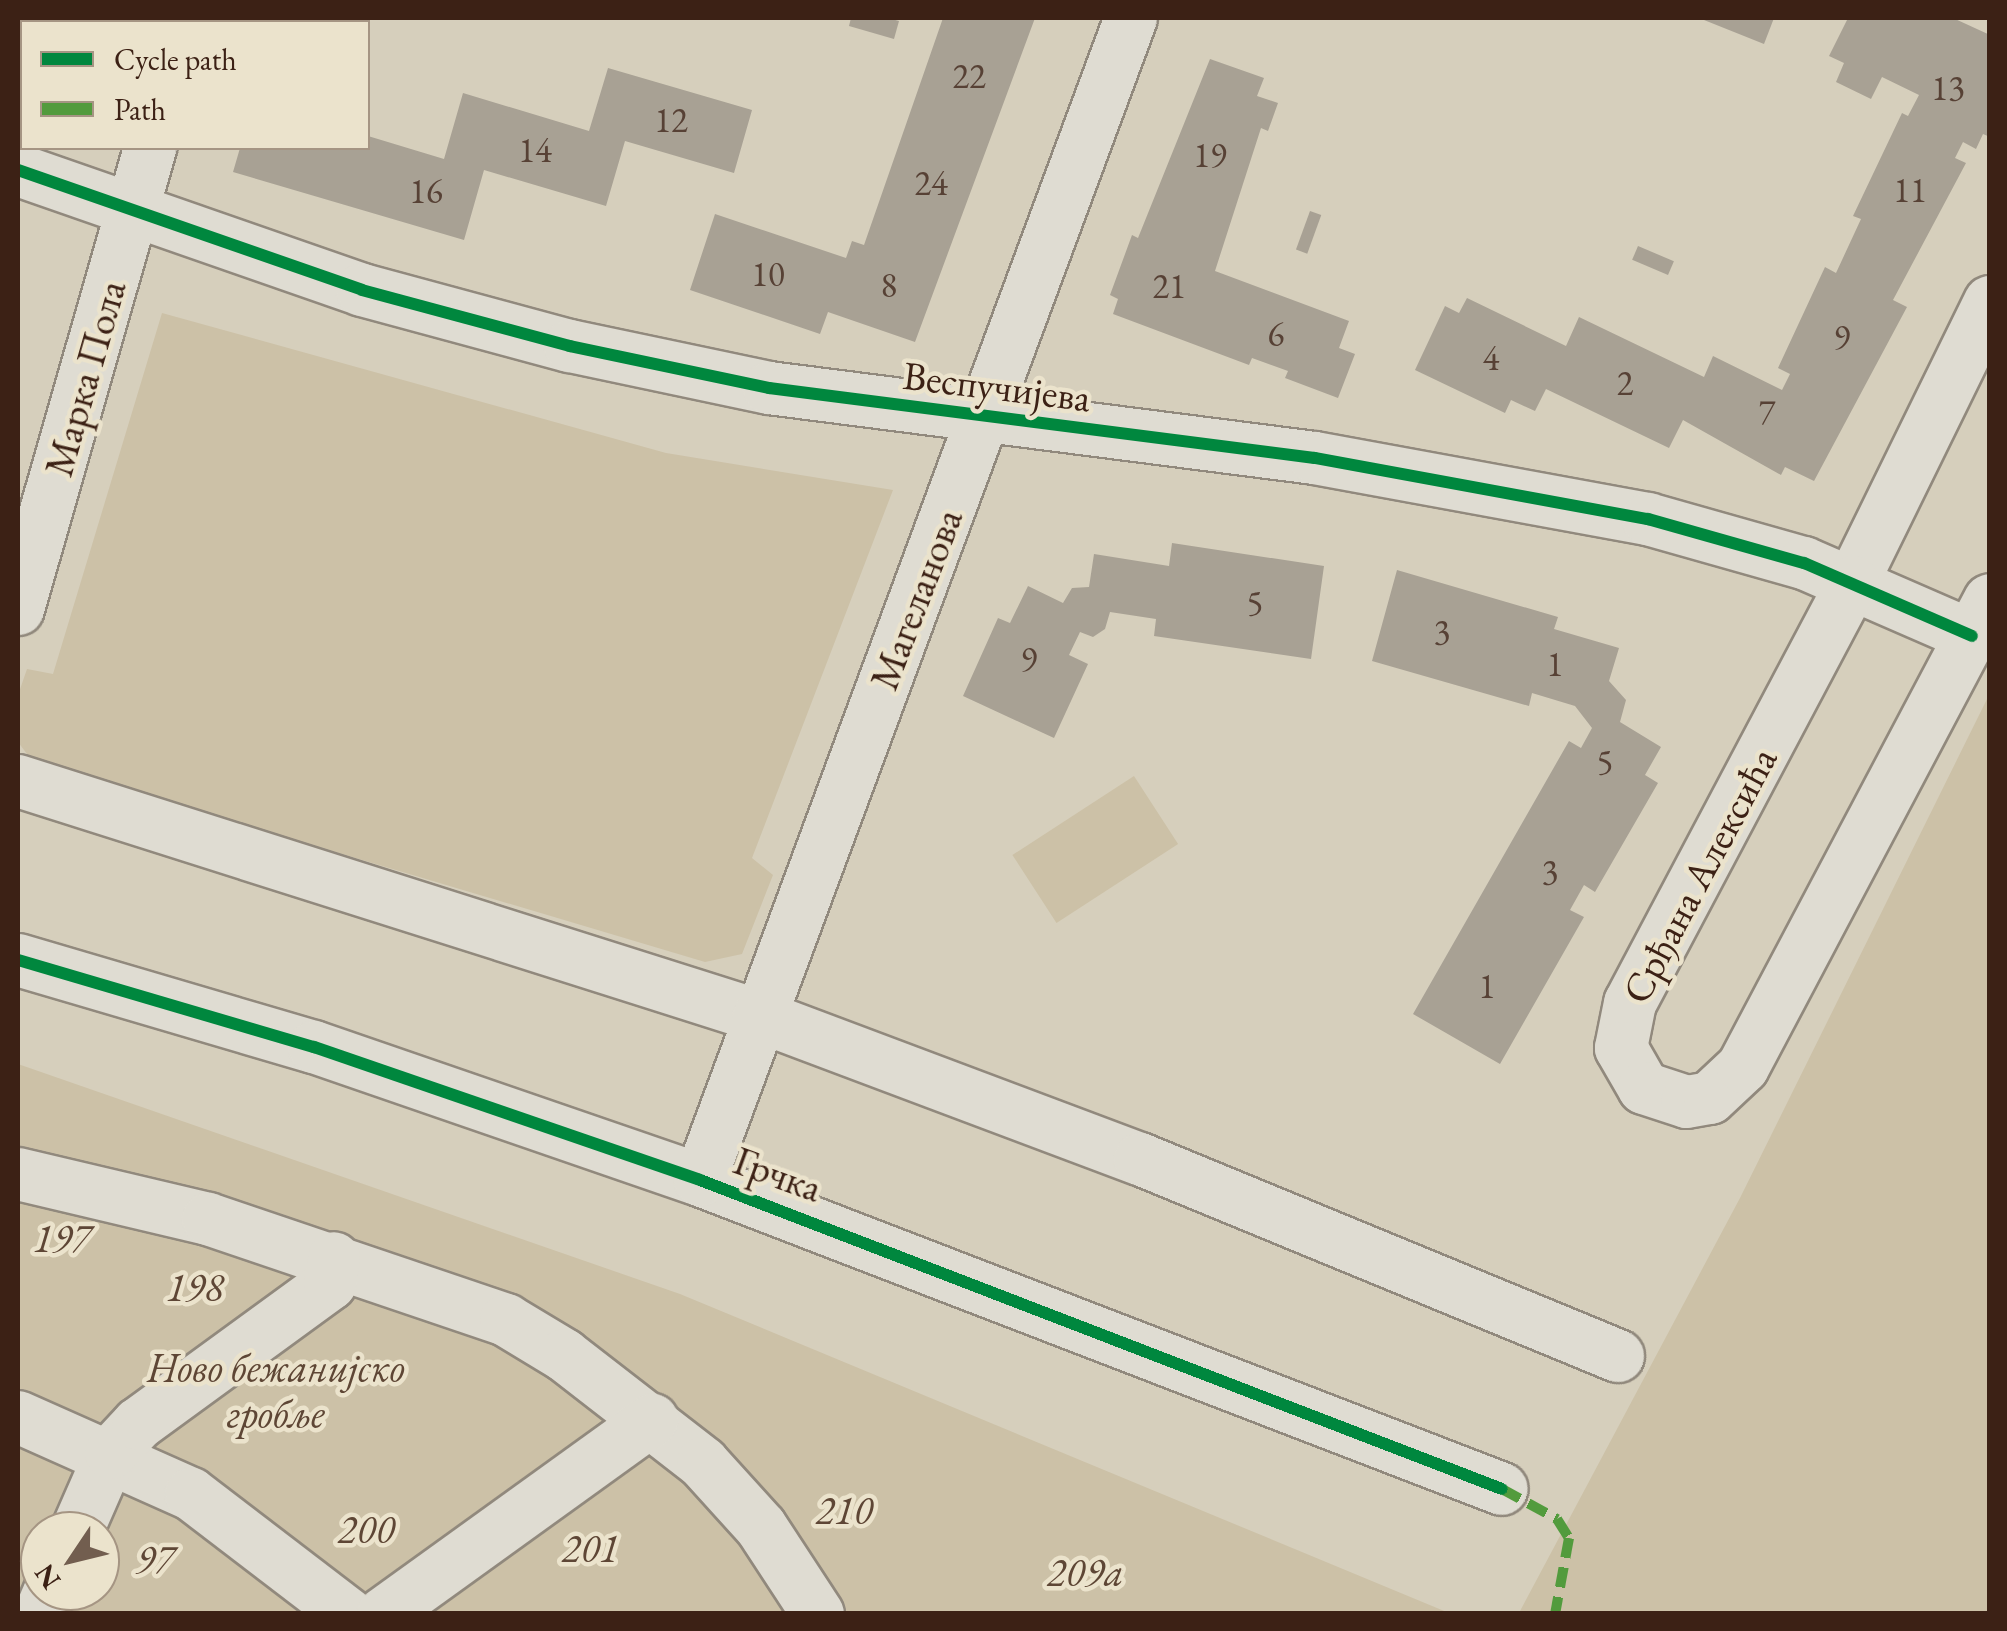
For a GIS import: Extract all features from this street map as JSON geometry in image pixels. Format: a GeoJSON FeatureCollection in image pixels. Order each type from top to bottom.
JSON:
{"type":"FeatureCollection","features":[{"type":"Feature","properties":{"kind":"street","name":"Магеланова"},"geometry":{"type":"LineString","coordinates":[[700,1180],[1131,18]]}},
{"type":"Feature","properties":{"kind":"street","name":"Марка Пола"},"geometry":{"type":"LineString","coordinates":[[18,608],[149,150]]}},
{"type":"Feature","properties":{"kind":"street","name":"Веспучијева"},"geometry":{"type":"LineString","coordinates":[[18,170],[131,213],[362,290],[570,346],[769,388],[1436,476],[1648,520],[1981,618]]}},
{"type":"Feature","properties":{"kind":"street","name":"Срђана Алексића"},"geometry":{"type":"LineString","coordinates":[[1981,618],[1744,1067],[1710,1098],[1665,1099],[1629,1070],[1622,1024],[1853,582],[1990,302]]}},
{"type":"Feature","properties":{"kind":"street"},"geometry":{"type":"LineString","coordinates":[[18,781],[760,1016],[1140,1159],[1618,1356]]}},
{"type":"Feature","properties":{"kind":"street","name":"Грчка"},"geometry":{"type":"LineString","coordinates":[[18,960],[314,1047],[700,1180],[1502,1489]]}},
{"type":"Feature","properties":{"kind":"street"},"geometry":{"type":"LineString","coordinates":[[18,1174],[334,1258],[506,1320],[652,1420],[761,1528],[818,1614]]}},
{"type":"Feature","properties":{"kind":"street"},"geometry":{"type":"LineString","coordinates":[[85,1511],[111,1453],[138,1424],[330,1284],[334,1258]]}},
{"type":"Feature","properties":{"kind":"street"},"geometry":{"type":"LineString","coordinates":[[18,1417],[111,1453],[266,1544],[348,1614]]}},
{"type":"Feature","properties":{"kind":"street"},"geometry":{"type":"LineString","coordinates":[[383,1614],[652,1420]]}},
{"type":"Feature","properties":{"kind":"green space"},"geometry":{"type":"Polygon","coordinates":[[[162,313],[666,453],[893,490],[752,858],[773,875],[742,954],[705,962],[33,762],[18,742],[18,695],[27,669],[53,674],[162,313]]]}},
{"type":"Feature","properties":{"kind":"green space"},"geometry":{"type":"Polygon","coordinates":[[[1989,695],[1989,1613],[1519,1613],[1740,1198],[1989,695]]]}},
{"type":"Feature","properties":{"kind":"green space"},"geometry":{"type":"Polygon","coordinates":[[[1134,776],[1178,844],[1057,923],[1012,855],[1134,776]]]}},
{"type":"Feature","properties":{"kind":"green space","name":"Ново бежанијско гробље"},"geometry":{"type":"Polygon","coordinates":[[[18,1064],[680,1294],[1449,1613],[18,1614],[18,1064]]]}},
{"type":"Feature","properties":{"kind":"building"},"geometry":{"type":"Polygon","coordinates":[[[18,18],[90,18],[20,20],[18,95],[18,18]]]}},
{"type":"Feature","properties":{"kind":"building"},"geometry":{"type":"Polygon","coordinates":[[[278,18],[361,18],[319,20],[278,18]]]}},
{"type":"Feature","properties":{"kind":"building"},"geometry":{"type":"Polygon","coordinates":[[[851,18],[899,21],[894,39],[849,26],[851,18]]]}},
{"type":"Feature","properties":{"kind":"building"},"geometry":{"type":"Polygon","coordinates":[[[943,18],[1035,18],[915,342],[828,312],[820,334],[690,290],[715,214],[846,258],[852,241],[864,245],[943,18]]]}},
{"type":"Feature","properties":{"kind":"building"},"geometry":{"type":"Polygon","coordinates":[[[1699,18],[1774,18],[1764,44],[1699,18]]]}},
{"type":"Feature","properties":{"kind":"building"},"geometry":{"type":"Polygon","coordinates":[[[1848,18],[1953,18],[1990,35],[1990,137],[1983,134],[1976,149],[1963,142],[1955,158],[1966,163],[1893,300],[1907,307],[1814,481],[1785,467],[1781,475],[1683,420],[1669,448],[1546,389],[1535,411],[1511,400],[1505,413],[1415,370],[1445,306],[1459,313],[1467,298],[1566,346],[1579,317],[1704,377],[1713,356],[1782,390],[1790,374],[1778,368],[1825,267],[1836,273],[1861,219],[1853,216],[1902,113],[1908,116],[1919,95],[1882,77],[1871,99],[1836,82],[1844,63],[1829,56],[1848,18]]]}},
{"type":"Feature","properties":{"kind":"building"},"geometry":{"type":"Polygon","coordinates":[[[1210,59],[1264,78],[1257,96],[1278,103],[1268,131],[1261,128],[1215,271],[1349,321],[1339,348],[1355,354],[1338,398],[1285,378],[1288,371],[1252,358],[1249,365],[1113,314],[1118,299],[1110,295],[1132,235],[1138,238],[1210,59]]]}},
{"type":"Feature","properties":{"kind":"building"},"geometry":{"type":"Polygon","coordinates":[[[608,68],[752,110],[734,173],[625,141],[606,206],[484,170],[464,240],[233,172],[239,150],[370,150],[370,137],[444,159],[463,93],[589,131],[608,68]]]}},
{"type":"Feature","properties":{"kind":"building"},"geometry":{"type":"Polygon","coordinates":[[[1310,211],[1321,215],[1307,254],[1296,250],[1310,211]]]}},
{"type":"Feature","properties":{"kind":"building"},"geometry":{"type":"Polygon","coordinates":[[[1638,246],[1674,261],[1668,275],[1632,260],[1638,246]]]}},
{"type":"Feature","properties":{"kind":"building"},"geometry":{"type":"Polygon","coordinates":[[[1172,543],[1324,566],[1311,659],[1154,636],[1156,619],[1110,612],[1105,629],[1093,637],[1080,632],[1069,655],[1088,664],[1054,738],[963,696],[998,618],[1010,623],[1028,586],[1063,603],[1072,588],[1089,587],[1094,554],[1169,566],[1172,543]]]}},
{"type":"Feature","properties":{"kind":"building"},"geometry":{"type":"Polygon","coordinates":[[[1397,570],[1558,617],[1554,629],[1619,648],[1609,681],[1626,700],[1620,722],[1661,747],[1645,775],[1658,783],[1595,892],[1584,885],[1570,910],[1584,917],[1500,1064],[1413,1014],[1569,741],[1581,748],[1592,728],[1575,706],[1532,693],[1529,706],[1372,661],[1397,570]]]}},
{"type":"Feature","properties":{"kind":"marked path"},"geometry":{"type":"LineString","coordinates":[[1502,1489],[1557,1519],[1569,1538],[1555,1614]]}},
{"type":"Feature","properties":{"kind":"cycle path"},"geometry":{"type":"LineString","coordinates":[[18,170],[362,290],[570,346],[769,388],[1315,458],[1648,519],[1804,563],[1972,636]]}},
{"type":"Feature","properties":{"kind":"cycle path"},"geometry":{"type":"LineString","coordinates":[[18,960],[314,1047],[700,1180],[1502,1489]]}},
{"type":"Feature","properties":{"kind":"park label","name":"197"},"geometry":{"type":"Point","coordinates":[62,1238]}},
{"type":"Feature","properties":{"kind":"park label","name":"198"},"geometry":{"type":"Point","coordinates":[195,1287]}},
{"type":"Feature","properties":{"kind":"park label","name":"210"},"geometry":{"type":"Point","coordinates":[844,1510]}},
{"type":"Feature","properties":{"kind":"park label","name":"200"},"geometry":{"type":"Point","coordinates":[366,1529]}},
{"type":"Feature","properties":{"kind":"park label","name":"201"},"geometry":{"type":"Point","coordinates":[590,1548]}},
{"type":"Feature","properties":{"kind":"park label","name":"97"},"geometry":{"type":"Point","coordinates":[155,1559]}},
{"type":"Feature","properties":{"kind":"park label","name":"209a"},"geometry":{"type":"Point","coordinates":[1085,1572]}}]}
